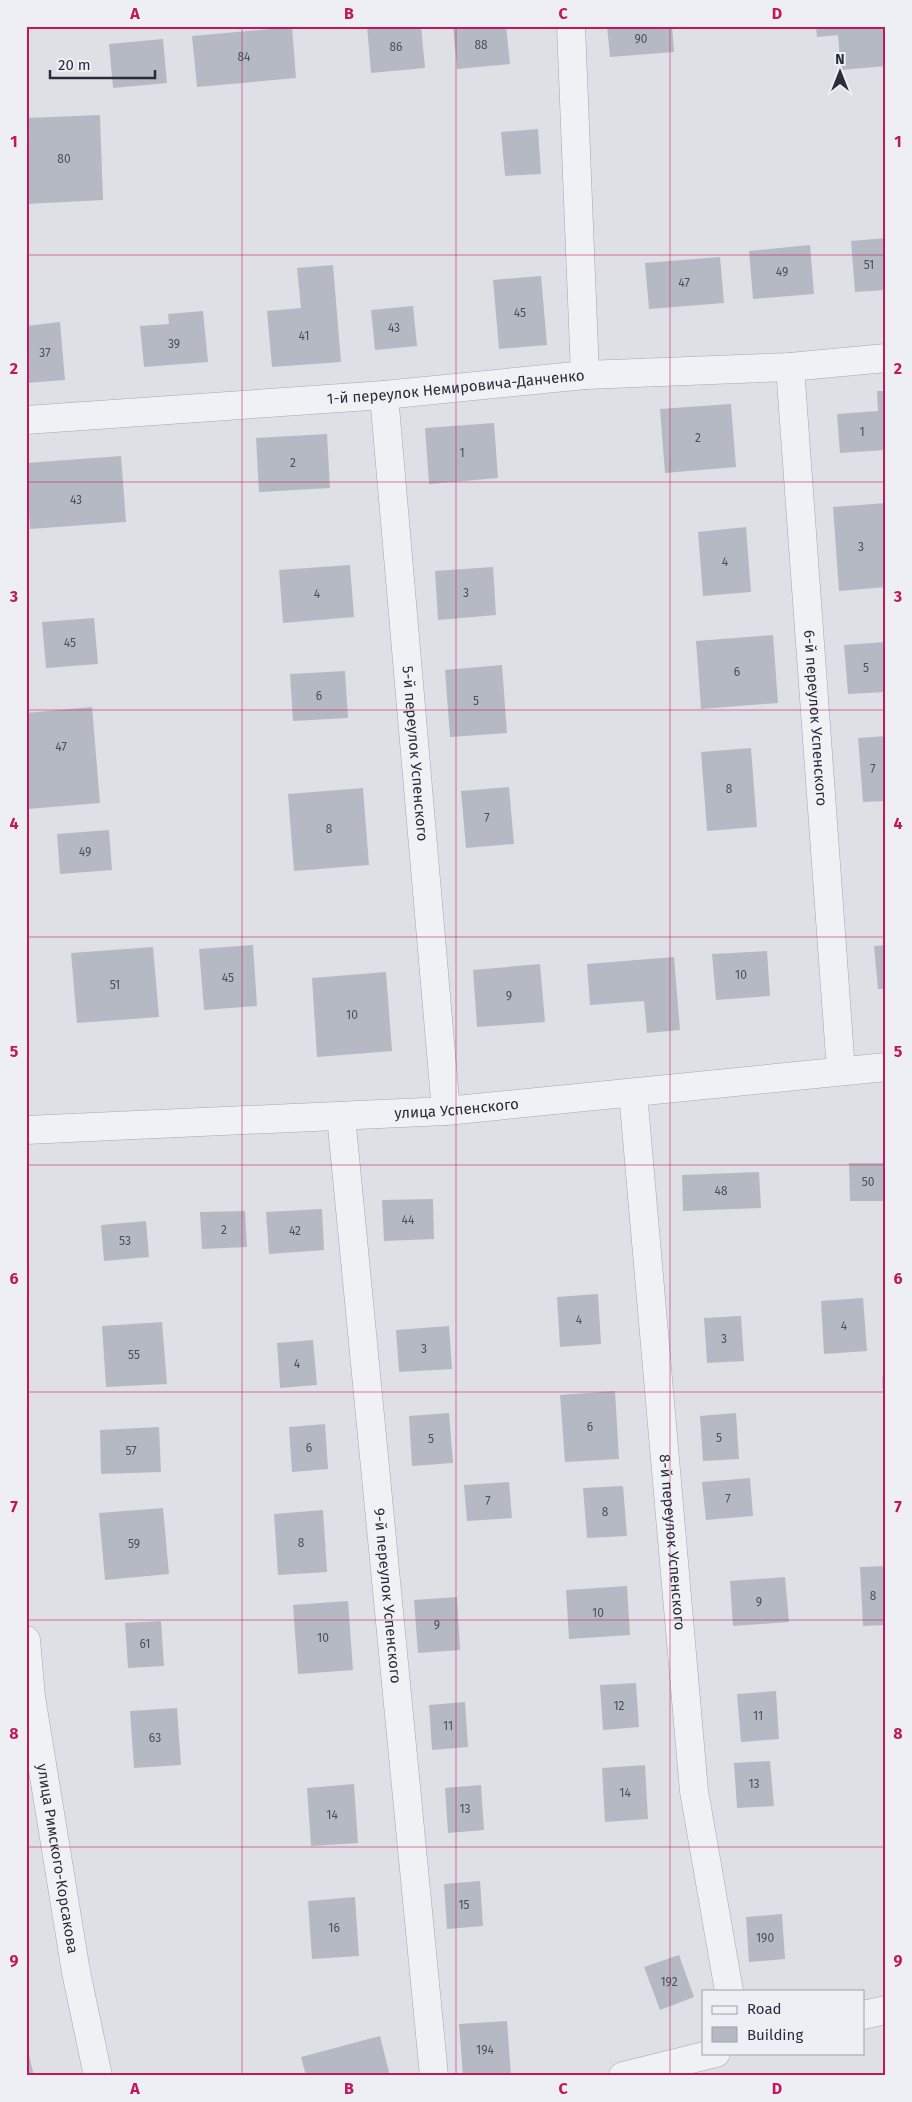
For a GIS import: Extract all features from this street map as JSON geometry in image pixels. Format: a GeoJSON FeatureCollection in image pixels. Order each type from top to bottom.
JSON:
{"type":"FeatureCollection","features":[{"type":"Feature","properties":{"kind":"street"},"geometry":{"type":"LineString","coordinates":[[571,26],[585,375]]}},
{"type":"Feature","properties":{"kind":"street","name":"1-й переулок Немировича-Данченко"},"geometry":{"type":"LineString","coordinates":[[26,420],[384,395],[585,375],[790,367],[886,358]]}},
{"type":"Feature","properties":{"kind":"street","name":"6-й переулок Успенского"},"geometry":{"type":"LineString","coordinates":[[790,367],[841,1071]]}},
{"type":"Feature","properties":{"kind":"street","name":"5-й переулок Успенского"},"geometry":{"type":"LineString","coordinates":[[384,395],[446,1111]]}},
{"type":"Feature","properties":{"kind":"street","name":"улица Успенского"},"geometry":{"type":"LineString","coordinates":[[26,1130],[446,1111],[886,1067]]}},
{"type":"Feature","properties":{"kind":"street","name":"8-й переулок Успенского"},"geometry":{"type":"LineString","coordinates":[[634,1093],[694,1790],[729,1990]]}},
{"type":"Feature","properties":{"kind":"street","name":"9-й переулок Успенского"},"geometry":{"type":"LineString","coordinates":[[341,1116],[434,2076]]}},
{"type":"Feature","properties":{"kind":"street","name":"улица Римского-Корсакова"},"geometry":{"type":"LineString","coordinates":[[26,1640],[31,1697],[76,1972],[98,2076]]}},
{"type":"Feature","properties":{"kind":"street"},"geometry":{"type":"LineString","coordinates":[[864,2015],[886,2010]]}},
{"type":"Feature","properties":{"kind":"street"},"geometry":{"type":"LineString","coordinates":[[623,2076],[712,2054]]}},
{"type":"Feature","properties":{"kind":"building"},"geometry":{"type":"Polygon","coordinates":[[[367,26],[421,26],[425,68],[371,73],[367,26]]]}},
{"type":"Feature","properties":{"kind":"building"},"geometry":{"type":"Polygon","coordinates":[[[453,26],[506,26],[510,64],[457,69],[453,26]]]}},
{"type":"Feature","properties":{"kind":"building"},"geometry":{"type":"Polygon","coordinates":[[[607,26],[672,26],[674,52],[610,57],[607,26]]]}},
{"type":"Feature","properties":{"kind":"building"},"geometry":{"type":"Polygon","coordinates":[[[816,26],[884,26],[886,66],[841,70],[838,35],[817,37],[816,26]]]}},
{"type":"Feature","properties":{"kind":"building"},"geometry":{"type":"Polygon","coordinates":[[[292,27],[296,78],[197,87],[192,36],[292,27]]]}},
{"type":"Feature","properties":{"kind":"building"},"geometry":{"type":"Polygon","coordinates":[[[163,39],[167,83],[113,88],[109,44],[163,39]]]}},
{"type":"Feature","properties":{"kind":"building"},"geometry":{"type":"Polygon","coordinates":[[[100,115],[103,200],[26,204],[26,118],[100,115]]]}},
{"type":"Feature","properties":{"kind":"building"},"geometry":{"type":"Polygon","coordinates":[[[538,129],[541,174],[505,176],[501,132],[538,129]]]}},
{"type":"Feature","properties":{"kind":"building"},"geometry":{"type":"Polygon","coordinates":[[[886,238],[886,290],[855,292],[851,241],[886,238]]]}},
{"type":"Feature","properties":{"kind":"building"},"geometry":{"type":"Polygon","coordinates":[[[810,245],[814,294],[753,299],[749,251],[810,245]]]}},
{"type":"Feature","properties":{"kind":"building"},"geometry":{"type":"Polygon","coordinates":[[[720,257],[724,303],[649,309],[645,263],[720,257]]]}},
{"type":"Feature","properties":{"kind":"building"},"geometry":{"type":"Polygon","coordinates":[[[333,265],[341,362],[272,367],[267,311],[301,308],[297,268],[333,265]]]}},
{"type":"Feature","properties":{"kind":"building"},"geometry":{"type":"Polygon","coordinates":[[[541,276],[547,345],[499,349],[493,280],[541,276]]]}},
{"type":"Feature","properties":{"kind":"building"},"geometry":{"type":"Polygon","coordinates":[[[413,306],[417,346],[375,350],[371,310],[413,306]]]}},
{"type":"Feature","properties":{"kind":"building"},"geometry":{"type":"Polygon","coordinates":[[[203,311],[208,362],[144,367],[140,326],[169,324],[168,314],[203,311]]]}},
{"type":"Feature","properties":{"kind":"building"},"geometry":{"type":"Polygon","coordinates":[[[60,322],[65,380],[26,383],[26,326],[60,322]]]}},
{"type":"Feature","properties":{"kind":"building"},"geometry":{"type":"Polygon","coordinates":[[[877,391],[886,391],[886,450],[840,453],[837,414],[878,411],[877,391]]]}},
{"type":"Feature","properties":{"kind":"building"},"geometry":{"type":"Polygon","coordinates":[[[731,404],[736,467],[665,473],[660,409],[731,404]]]}},
{"type":"Feature","properties":{"kind":"building"},"geometry":{"type":"Polygon","coordinates":[[[494,423],[498,478],[429,484],[425,428],[494,423]]]}},
{"type":"Feature","properties":{"kind":"building"},"geometry":{"type":"Polygon","coordinates":[[[327,434],[330,488],[259,492],[256,438],[327,434]]]}},
{"type":"Feature","properties":{"kind":"building"},"geometry":{"type":"Polygon","coordinates":[[[121,456],[126,522],[30,529],[26,463],[121,456]]]}},
{"type":"Feature","properties":{"kind":"building"},"geometry":{"type":"Polygon","coordinates":[[[886,503],[886,587],[839,591],[833,507],[886,503]]]}},
{"type":"Feature","properties":{"kind":"building"},"geometry":{"type":"Polygon","coordinates":[[[746,527],[751,592],[703,596],[698,532],[746,527]]]}},
{"type":"Feature","properties":{"kind":"building"},"geometry":{"type":"Polygon","coordinates":[[[350,565],[354,617],[283,623],[279,570],[350,565]]]}},
{"type":"Feature","properties":{"kind":"building"},"geometry":{"type":"Polygon","coordinates":[[[493,567],[496,615],[438,620],[435,571],[493,567]]]}},
{"type":"Feature","properties":{"kind":"building"},"geometry":{"type":"Polygon","coordinates":[[[94,618],[98,664],[46,668],[42,622],[94,618]]]}},
{"type":"Feature","properties":{"kind":"building"},"geometry":{"type":"Polygon","coordinates":[[[773,635],[778,703],[701,709],[696,641],[773,635]]]}},
{"type":"Feature","properties":{"kind":"building"},"geometry":{"type":"Polygon","coordinates":[[[886,642],[886,692],[848,694],[844,645],[886,642]]]}},
{"type":"Feature","properties":{"kind":"building"},"geometry":{"type":"Polygon","coordinates":[[[502,665],[507,733],[450,737],[445,670],[502,665]]]}},
{"type":"Feature","properties":{"kind":"building"},"geometry":{"type":"Polygon","coordinates":[[[345,671],[348,718],[293,721],[290,674],[345,671]]]}},
{"type":"Feature","properties":{"kind":"building"},"geometry":{"type":"Polygon","coordinates":[[[92,707],[100,803],[28,809],[26,713],[92,707]]]}},
{"type":"Feature","properties":{"kind":"building"},"geometry":{"type":"Polygon","coordinates":[[[886,736],[886,801],[863,802],[858,738],[886,736]]]}},
{"type":"Feature","properties":{"kind":"building"},"geometry":{"type":"Polygon","coordinates":[[[751,748],[757,827],[707,831],[701,752],[751,748]]]}},
{"type":"Feature","properties":{"kind":"building"},"geometry":{"type":"Polygon","coordinates":[[[509,787],[514,844],[466,848],[461,791],[509,787]]]}},
{"type":"Feature","properties":{"kind":"building"},"geometry":{"type":"Polygon","coordinates":[[[363,788],[369,865],[294,871],[288,794],[363,788]]]}},
{"type":"Feature","properties":{"kind":"building"},"geometry":{"type":"Polygon","coordinates":[[[109,830],[112,870],[60,874],[57,834],[109,830]]]}},
{"type":"Feature","properties":{"kind":"building"},"geometry":{"type":"Polygon","coordinates":[[[253,945],[257,1006],[204,1010],[199,949],[253,945]]]}},
{"type":"Feature","properties":{"kind":"building"},"geometry":{"type":"Polygon","coordinates":[[[886,945],[886,989],[878,989],[874,946],[886,945]]]}},
{"type":"Feature","properties":{"kind":"building"},"geometry":{"type":"Polygon","coordinates":[[[153,947],[159,1017],[77,1023],[71,953],[153,947]]]}},
{"type":"Feature","properties":{"kind":"building"},"geometry":{"type":"Polygon","coordinates":[[[767,951],[770,996],[716,1000],[712,954],[767,951]]]}},
{"type":"Feature","properties":{"kind":"building"},"geometry":{"type":"Polygon","coordinates":[[[674,957],[680,1030],[647,1033],[644,1001],[590,1005],[587,964],[674,957]]]}},
{"type":"Feature","properties":{"kind":"building"},"geometry":{"type":"Polygon","coordinates":[[[540,964],[545,1022],[477,1027],[473,970],[540,964]]]}},
{"type":"Feature","properties":{"kind":"building"},"geometry":{"type":"Polygon","coordinates":[[[386,972],[392,1051],[317,1057],[312,978],[386,972]]]}},
{"type":"Feature","properties":{"kind":"building"},"geometry":{"type":"Polygon","coordinates":[[[849,1163],[886,1163],[886,1201],[850,1201],[849,1163]]]}},
{"type":"Feature","properties":{"kind":"building"},"geometry":{"type":"Polygon","coordinates":[[[759,1172],[761,1208],[683,1211],[682,1175],[759,1172]]]}},
{"type":"Feature","properties":{"kind":"building"},"geometry":{"type":"Polygon","coordinates":[[[433,1199],[434,1239],[384,1241],[382,1200],[433,1199]]]}},
{"type":"Feature","properties":{"kind":"building"},"geometry":{"type":"Polygon","coordinates":[[[322,1209],[324,1250],[269,1254],[266,1212],[322,1209]]]}},
{"type":"Feature","properties":{"kind":"building"},"geometry":{"type":"Polygon","coordinates":[[[245,1211],[247,1247],[202,1249],[200,1212],[245,1211]]]}},
{"type":"Feature","properties":{"kind":"building"},"geometry":{"type":"Polygon","coordinates":[[[146,1221],[149,1257],[104,1261],[101,1225],[146,1221]]]}},
{"type":"Feature","properties":{"kind":"building"},"geometry":{"type":"Polygon","coordinates":[[[598,1294],[601,1344],[560,1347],[557,1297],[598,1294]]]}},
{"type":"Feature","properties":{"kind":"building"},"geometry":{"type":"Polygon","coordinates":[[[863,1298],[867,1351],[824,1354],[821,1301],[863,1298]]]}},
{"type":"Feature","properties":{"kind":"building"},"geometry":{"type":"Polygon","coordinates":[[[741,1316],[744,1361],[707,1363],[704,1318],[741,1316]]]}},
{"type":"Feature","properties":{"kind":"building"},"geometry":{"type":"Polygon","coordinates":[[[162,1322],[167,1384],[106,1387],[102,1326],[162,1322]]]}},
{"type":"Feature","properties":{"kind":"building"},"geometry":{"type":"Polygon","coordinates":[[[449,1326],[452,1369],[399,1372],[396,1330],[449,1326]]]}},
{"type":"Feature","properties":{"kind":"building"},"geometry":{"type":"Polygon","coordinates":[[[313,1340],[317,1385],[280,1388],[277,1343],[313,1340]]]}},
{"type":"Feature","properties":{"kind":"building"},"geometry":{"type":"Polygon","coordinates":[[[886,1376],[886,1411],[884,1411],[882,1377],[886,1376]]]}},
{"type":"Feature","properties":{"kind":"building"},"geometry":{"type":"Polygon","coordinates":[[[615,1391],[619,1459],[565,1462],[560,1395],[615,1391]]]}},
{"type":"Feature","properties":{"kind":"building"},"geometry":{"type":"Polygon","coordinates":[[[449,1413],[453,1463],[412,1466],[409,1416],[449,1413]]]}},
{"type":"Feature","properties":{"kind":"building"},"geometry":{"type":"Polygon","coordinates":[[[736,1413],[739,1459],[703,1461],[700,1416],[736,1413]]]}},
{"type":"Feature","properties":{"kind":"building"},"geometry":{"type":"Polygon","coordinates":[[[325,1424],[328,1469],[292,1472],[289,1427],[325,1424]]]}},
{"type":"Feature","properties":{"kind":"building"},"geometry":{"type":"Polygon","coordinates":[[[159,1427],[161,1472],[101,1474],[100,1430],[159,1427]]]}},
{"type":"Feature","properties":{"kind":"building"},"geometry":{"type":"Polygon","coordinates":[[[750,1478],[753,1516],[706,1520],[702,1482],[750,1478]]]}},
{"type":"Feature","properties":{"kind":"building"},"geometry":{"type":"Polygon","coordinates":[[[509,1482],[512,1518],[467,1521],[464,1485],[509,1482]]]}},
{"type":"Feature","properties":{"kind":"building"},"geometry":{"type":"Polygon","coordinates":[[[623,1486],[627,1536],[587,1538],[583,1488],[623,1486]]]}},
{"type":"Feature","properties":{"kind":"building"},"geometry":{"type":"Polygon","coordinates":[[[163,1508],[169,1574],[105,1580],[99,1513],[163,1508]]]}},
{"type":"Feature","properties":{"kind":"building"},"geometry":{"type":"Polygon","coordinates":[[[323,1510],[327,1572],[278,1575],[274,1514],[323,1510]]]}},
{"type":"Feature","properties":{"kind":"building"},"geometry":{"type":"Polygon","coordinates":[[[886,1566],[886,1625],[863,1626],[860,1567],[886,1566]]]}},
{"type":"Feature","properties":{"kind":"building"},"geometry":{"type":"Polygon","coordinates":[[[785,1577],[789,1622],[733,1626],[730,1581],[785,1577]]]}},
{"type":"Feature","properties":{"kind":"building"},"geometry":{"type":"Polygon","coordinates":[[[627,1586],[630,1635],[569,1639],[566,1590],[627,1586]]]}},
{"type":"Feature","properties":{"kind":"building"},"geometry":{"type":"Polygon","coordinates":[[[457,1597],[460,1650],[418,1653],[414,1600],[457,1597]]]}},
{"type":"Feature","properties":{"kind":"building"},"geometry":{"type":"Polygon","coordinates":[[[348,1601],[353,1670],[298,1674],[293,1605],[348,1601]]]}},
{"type":"Feature","properties":{"kind":"building"},"geometry":{"type":"Polygon","coordinates":[[[161,1621],[164,1666],[128,1668],[125,1623],[161,1621]]]}},
{"type":"Feature","properties":{"kind":"building"},"geometry":{"type":"Polygon","coordinates":[[[883,1652],[886,1652],[886,1676],[884,1676],[883,1652]]]}},
{"type":"Feature","properties":{"kind":"building"},"geometry":{"type":"Polygon","coordinates":[[[636,1683],[639,1727],[603,1730],[600,1685],[636,1683]]]}},
{"type":"Feature","properties":{"kind":"building"},"geometry":{"type":"Polygon","coordinates":[[[776,1691],[779,1739],[741,1742],[737,1694],[776,1691]]]}},
{"type":"Feature","properties":{"kind":"building"},"geometry":{"type":"Polygon","coordinates":[[[465,1702],[468,1747],[432,1750],[429,1705],[465,1702]]]}},
{"type":"Feature","properties":{"kind":"building"},"geometry":{"type":"Polygon","coordinates":[[[177,1708],[181,1765],[134,1768],[130,1711],[177,1708]]]}},
{"type":"Feature","properties":{"kind":"building"},"geometry":{"type":"Polygon","coordinates":[[[770,1761],[774,1806],[737,1808],[734,1763],[770,1761]]]}},
{"type":"Feature","properties":{"kind":"building"},"geometry":{"type":"Polygon","coordinates":[[[645,1765],[648,1819],[605,1822],[602,1768],[645,1765]]]}},
{"type":"Feature","properties":{"kind":"building"},"geometry":{"type":"Polygon","coordinates":[[[354,1784],[358,1843],[311,1846],[307,1788],[354,1784]]]}},
{"type":"Feature","properties":{"kind":"building"},"geometry":{"type":"Polygon","coordinates":[[[481,1785],[484,1830],[448,1833],[445,1788],[481,1785]]]}},
{"type":"Feature","properties":{"kind":"building"},"geometry":{"type":"Polygon","coordinates":[[[480,1881],[483,1926],[447,1929],[444,1884],[480,1881]]]}},
{"type":"Feature","properties":{"kind":"building"},"geometry":{"type":"Polygon","coordinates":[[[355,1897],[359,1956],[312,1959],[308,1901],[355,1897]]]}},
{"type":"Feature","properties":{"kind":"building"},"geometry":{"type":"Polygon","coordinates":[[[782,1914],[785,1959],[749,1962],[746,1917],[782,1914]]]}},
{"type":"Feature","properties":{"kind":"building"},"geometry":{"type":"Polygon","coordinates":[[[679,1955],[694,1997],[660,2010],[644,1967],[679,1955]]]}},
{"type":"Feature","properties":{"kind":"building"},"geometry":{"type":"Polygon","coordinates":[[[507,2021],[511,2076],[463,2076],[459,2024],[507,2021]]]}},
{"type":"Feature","properties":{"kind":"building"},"geometry":{"type":"Polygon","coordinates":[[[380,2036],[390,2076],[306,2076],[301,2057],[380,2036]]]}},
{"type":"Feature","properties":{"kind":"building"},"geometry":{"type":"Polygon","coordinates":[[[27,2047],[34,2076],[26,2076],[27,2047]]]}}]}
